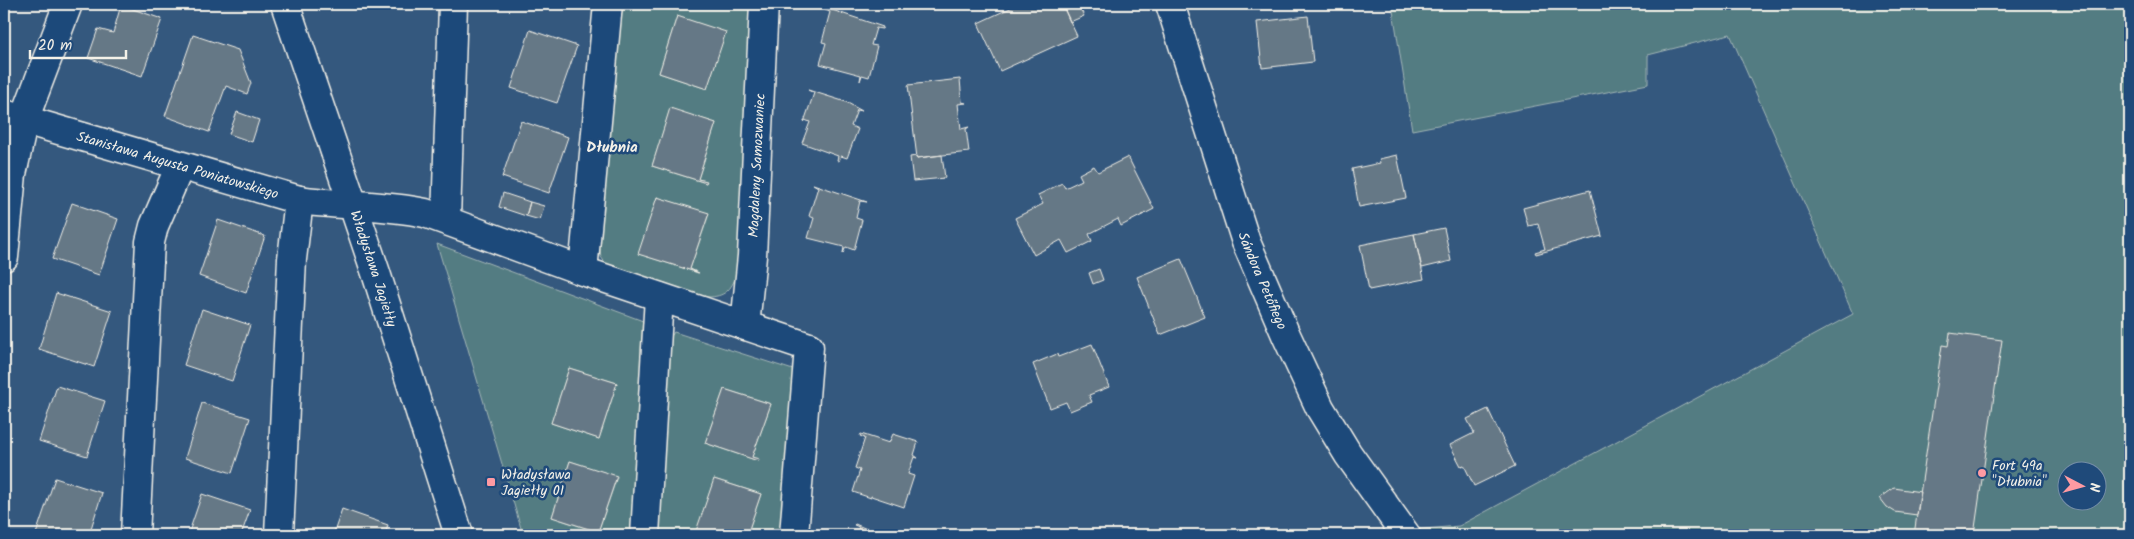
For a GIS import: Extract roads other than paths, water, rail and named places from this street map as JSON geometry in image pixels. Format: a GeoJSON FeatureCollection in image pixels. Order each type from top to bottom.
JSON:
{"type":"FeatureCollection","features":[{"type":"Feature","properties":{"kind":"street"},"geometry":{"type":"LineString","coordinates":[[4,257],[12,174],[14,117],[68,4]]}},
{"type":"Feature","properties":{"kind":"street","name":"Władysława Jagiełły"},"geometry":{"type":"LineString","coordinates":[[284,4],[354,206],[459,535]]}},
{"type":"Feature","properties":{"kind":"street"},"geometry":{"type":"LineString","coordinates":[[446,219],[453,4]]}},
{"type":"Feature","properties":{"kind":"street"},"geometry":{"type":"LineString","coordinates":[[582,271],[608,4]]}},
{"type":"Feature","properties":{"kind":"street","name":"Magdaleny Samozwaniec"},"geometry":{"type":"LineString","coordinates":[[745,326],[752,256],[764,4]]}},
{"type":"Feature","properties":{"kind":"street","name":"Sándora Petőfiego"},"geometry":{"type":"LineString","coordinates":[[1170,4],[1246,242],[1286,335],[1320,408],[1348,454],[1406,535]]}},
{"type":"Feature","properties":{"kind":"street","name":"Stanisława Augusta Poniatowskiego"},"geometry":{"type":"LineString","coordinates":[[14,117],[299,200],[354,206]]}},
{"type":"Feature","properties":{"kind":"street"},"geometry":{"type":"LineString","coordinates":[[135,535],[150,242],[154,226],[180,166]]}},
{"type":"Feature","properties":{"kind":"street"},"geometry":{"type":"LineString","coordinates":[[279,535],[292,259],[299,200]]}},
{"type":"Feature","properties":{"kind":"street"},"geometry":{"type":"LineString","coordinates":[[354,206],[402,208],[446,219],[582,271],[809,347],[794,535]]}},
{"type":"Feature","properties":{"kind":"street"},"geometry":{"type":"LineString","coordinates":[[645,535],[659,297]]}},
{"type":"Feature","properties":{"kind":"place","name":"Fort 49a \"Dłubnia\""},"geometry":{"type":"Point","coordinates":[1982,473]}},
{"type":"Feature","properties":{"kind":"place","name":"Władysława Jagiełły 01"},"geometry":{"type":"Point","coordinates":[491,482]}},
{"type":"Feature","properties":{"kind":"district","name":"Dłubnia"},"geometry":{"type":"Point","coordinates":[612,147]}}]}
